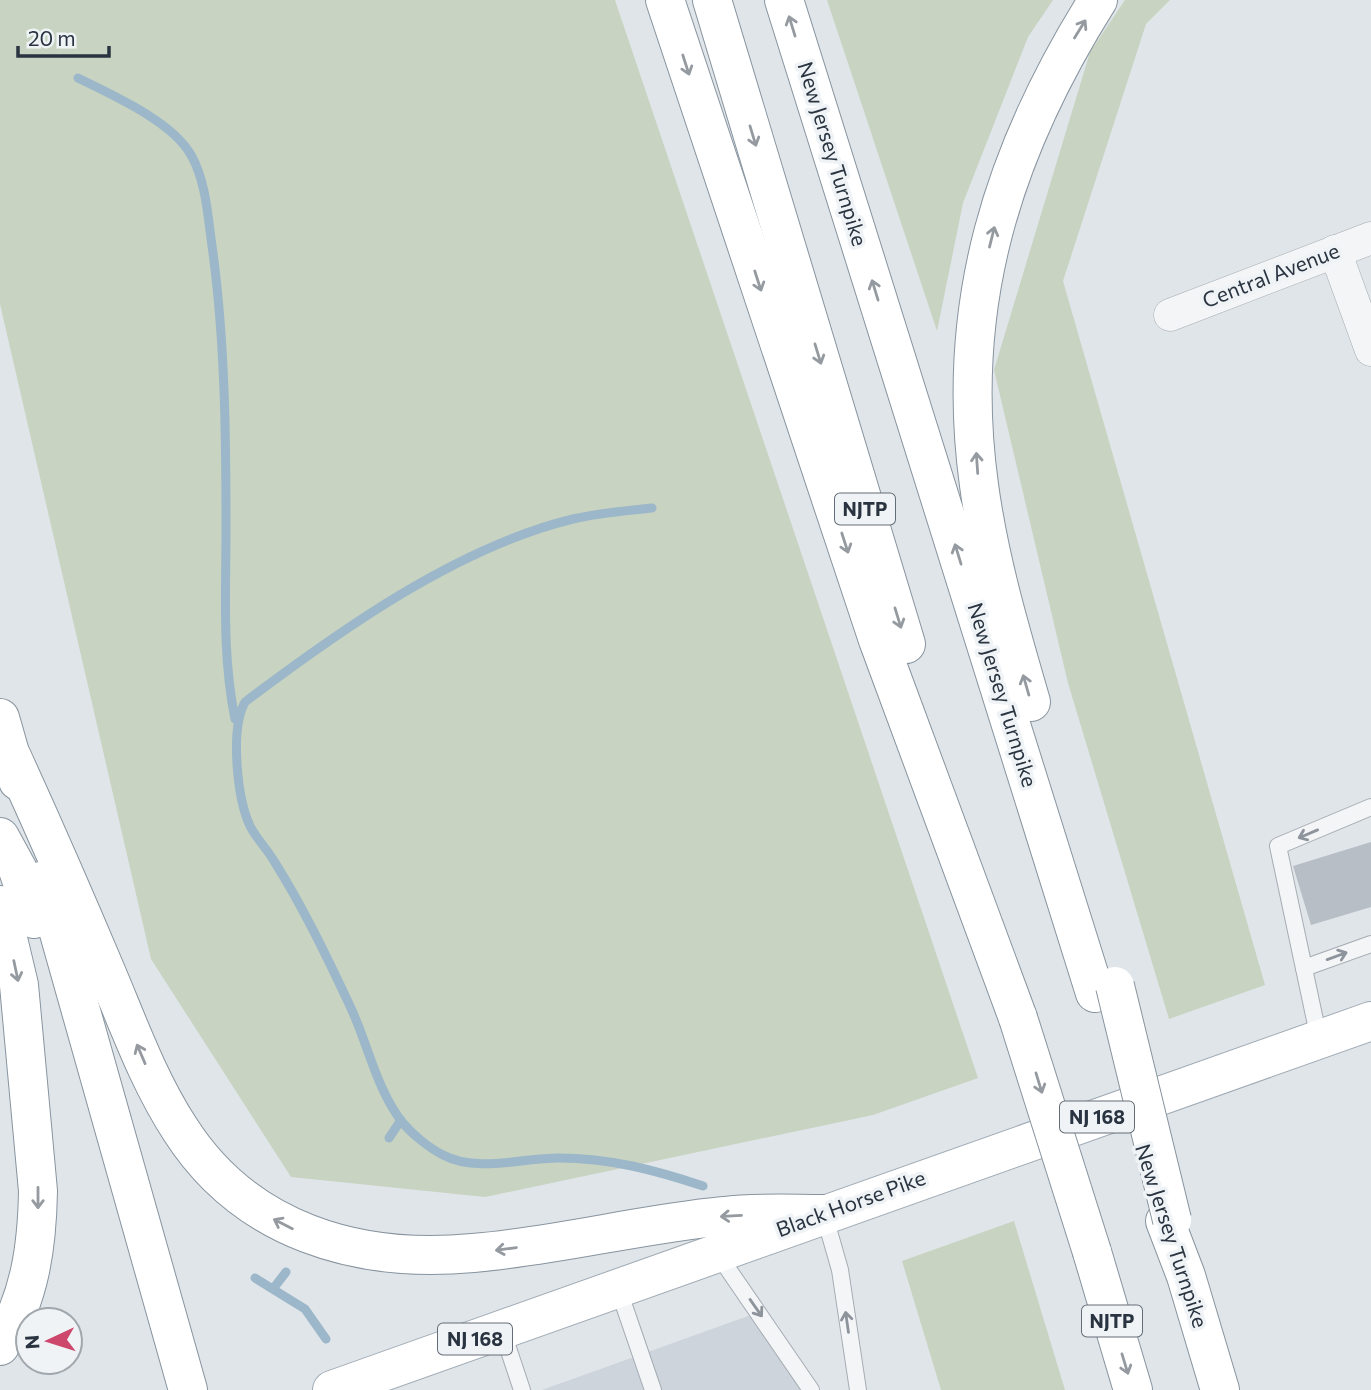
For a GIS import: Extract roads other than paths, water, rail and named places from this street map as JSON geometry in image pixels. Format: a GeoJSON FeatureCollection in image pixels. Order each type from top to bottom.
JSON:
{"type":"FeatureCollection","features":[{"type":"Feature","properties":{"kind":"main road"},"geometry":{"type":"LineString","coordinates":[[665,0],[878,640],[1018,1018]]}},
{"type":"Feature","properties":{"kind":"main road","name":"NJTP"},"geometry":{"type":"LineString","coordinates":[[712,0],[1018,1018],[1133,1390]]}},
{"type":"Feature","properties":{"kind":"main road","name":"New Jersey Turnpike"},"geometry":{"type":"LineString","coordinates":[[784,0],[1105,989],[1169,1220],[1220,1390]]}},
{"type":"Feature","properties":{"kind":"main road"},"geometry":{"type":"LineString","coordinates":[[1098,0],[1040,100],[1017,152],[1000,204],[988,254],[979,313],[974,425],[979,484],[1002,600],[1105,989]]}},
{"type":"Feature","properties":{"kind":"main road"},"geometry":{"type":"LineString","coordinates":[[0,718],[165,1365]]}},
{"type":"Feature","properties":{"kind":"main road"},"geometry":{"type":"LineString","coordinates":[[12,757],[162,1097],[200,1158],[244,1200],[267,1216],[328,1242],[361,1250],[428,1254],[509,1249],[725,1215],[824,1214]]}},
{"type":"Feature","properties":{"kind":"main road"},"geometry":{"type":"LineString","coordinates":[[0,836],[18,870],[32,909],[165,1365],[188,1390]]}},
{"type":"Feature","properties":{"kind":"main road"},"geometry":{"type":"LineString","coordinates":[[0,905],[19,985],[38,1191],[29,1284],[18,1315],[0,1346]]}},
{"type":"Feature","properties":{"kind":"main road","name":"Black Horse Pike"},"geometry":{"type":"LineString","coordinates":[[332,1390],[1371,1021]]}},
{"type":"Feature","properties":{"kind":"street","name":"Central Avenue"},"geometry":{"type":"LineString","coordinates":[[1170,315],[1371,238]]}},
{"type":"Feature","properties":{"kind":"street"},"geometry":{"type":"LineString","coordinates":[[1335,251],[1371,350]]}},
{"type":"Feature","properties":{"kind":"lane"},"geometry":{"type":"LineString","coordinates":[[1319,1039],[1278,846],[1371,807]]}},
{"type":"Feature","properties":{"kind":"lane"},"geometry":{"type":"LineString","coordinates":[[1304,968],[1371,944]]}},
{"type":"Feature","properties":{"kind":"lane"},"geometry":{"type":"LineString","coordinates":[[824,1214],[840,1270],[858,1390]]}},
{"type":"Feature","properties":{"kind":"lane"},"geometry":{"type":"LineString","coordinates":[[717,1253],[811,1390]]}},
{"type":"Feature","properties":{"kind":"lane"},"geometry":{"type":"LineString","coordinates":[[618,1288],[653,1390]]}},
{"type":"Feature","properties":{"kind":"lane"},"geometry":{"type":"LineString","coordinates":[[502,1330],[522,1390]]}},
{"type":"Feature","properties":{"kind":"waterway"},"geometry":{"type":"LineString","coordinates":[[78,78],[140,110],[170,131],[191,155],[204,190],[217,287],[222,356],[226,459],[226,648],[235,719]]}},
{"type":"Feature","properties":{"kind":"waterway"},"geometry":{"type":"LineString","coordinates":[[652,508],[583,517],[529,532],[486,549],[401,594],[320,647],[245,702],[238,729],[237,764],[245,814],[250,826],[285,878],[305,914],[356,1020],[385,1095],[402,1122],[416,1136],[443,1155],[470,1163],[558,1158],[596,1160],[650,1170],[703,1186]]}},
{"type":"Feature","properties":{"kind":"waterway"},"geometry":{"type":"LineString","coordinates":[[389,1138],[401,1120]]}},
{"type":"Feature","properties":{"kind":"waterway"},"geometry":{"type":"LineString","coordinates":[[273,1289],[286,1272]]}},
{"type":"Feature","properties":{"kind":"waterway"},"geometry":{"type":"LineString","coordinates":[[255,1278],[305,1309],[326,1339]]}}]}
